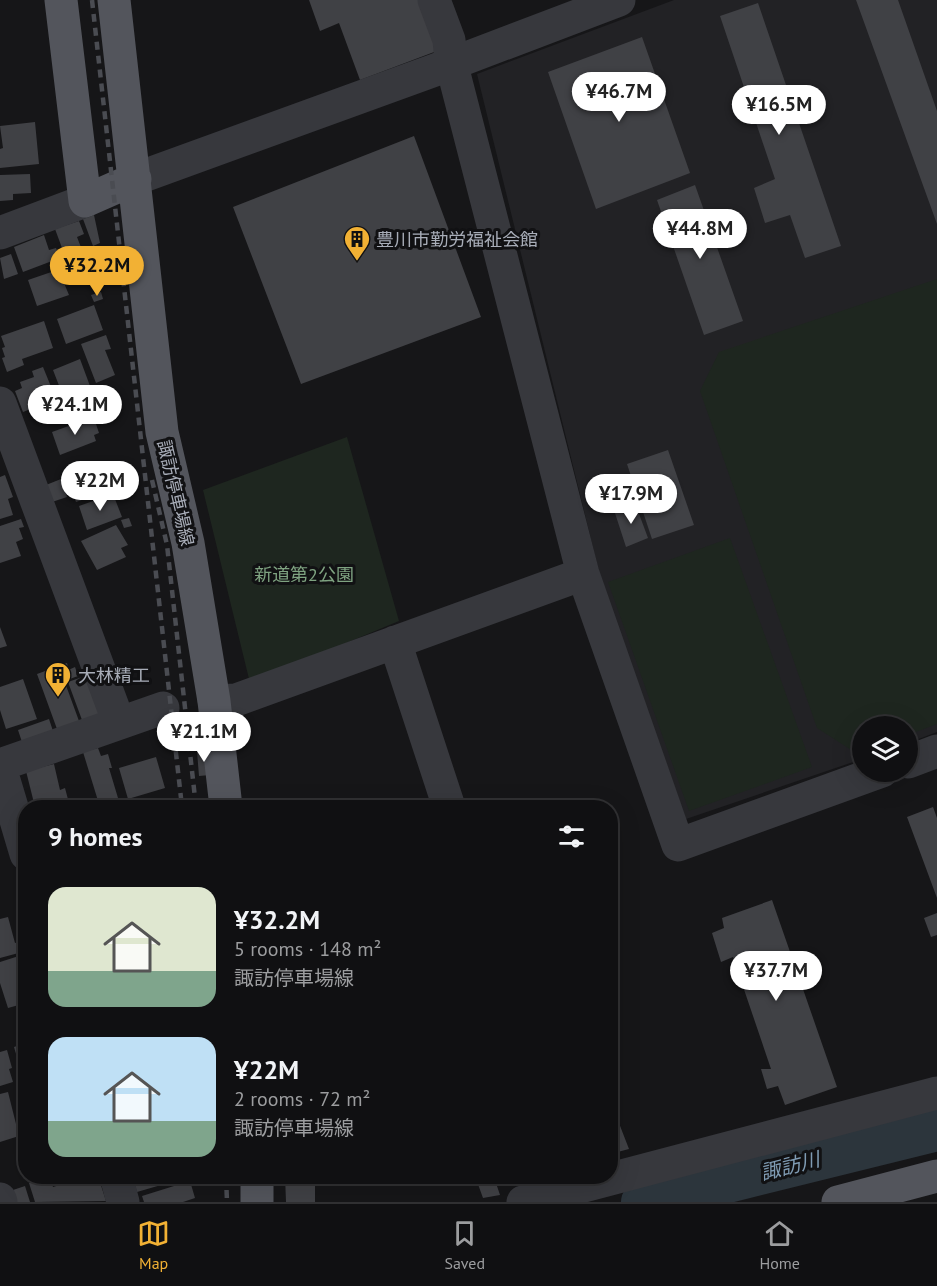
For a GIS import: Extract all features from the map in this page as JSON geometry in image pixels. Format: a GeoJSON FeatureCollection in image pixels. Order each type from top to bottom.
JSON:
{"type":"FeatureCollection","features":[{"type":"Feature","properties":{"kind":"main road"},"geometry":{"type":"LineString","coordinates":[[61,0],[85,201],[135,179]]}},
{"type":"Feature","properties":{"kind":"main road","name":"諏訪停車場線"},"geometry":{"type":"LineString","coordinates":[[114,0],[162,432],[188,543],[214,702],[224,800]]}},
{"type":"Feature","properties":{"kind":"main road"},"geometry":{"type":"LineString","coordinates":[[838,1202],[937,1176]]}},
{"type":"Feature","properties":{"kind":"main road"},"geometry":{"type":"LineString","coordinates":[[257,1184],[257,1202]]}},
{"type":"Feature","properties":{"kind":"street"},"geometry":{"type":"LineString","coordinates":[[434,0],[448,40],[451,62],[583,574],[678,845],[852,782]]}},
{"type":"Feature","properties":{"kind":"street"},"geometry":{"type":"LineString","coordinates":[[135,179],[619,0]]}},
{"type":"Feature","properties":{"kind":"street"},"geometry":{"type":"LineString","coordinates":[[0,233],[85,201]]}},
{"type":"Feature","properties":{"kind":"street"},"geometry":{"type":"LineString","coordinates":[[0,403],[119,723]]}},
{"type":"Feature","properties":{"kind":"street"},"geometry":{"type":"LineString","coordinates":[[214,702],[236,700],[583,574]]}},
{"type":"Feature","properties":{"kind":"street"},"geometry":{"type":"LineString","coordinates":[[395,642],[447,800]]}},
{"type":"Feature","properties":{"kind":"street"},"geometry":{"type":"LineString","coordinates":[[18,827],[0,766],[163,708]]}},
{"type":"Feature","properties":{"kind":"street"},"geometry":{"type":"LineString","coordinates":[[918,758],[937,751]]}},
{"type":"Feature","properties":{"kind":"street"},"geometry":{"type":"LineString","coordinates":[[618,1172],[937,1093]]}},
{"type":"Feature","properties":{"kind":"street"},"geometry":{"type":"LineString","coordinates":[[118,1184],[123,1202]]}},
{"type":"Feature","properties":{"kind":"street"},"geometry":{"type":"LineString","coordinates":[[523,1202],[571,1184]]}},
{"type":"Feature","properties":{"kind":"shaded area"},"geometry":{"type":"Polygon","coordinates":[[[674,0],[937,0],[937,732],[918,739],[918,716],[852,716],[852,762],[686,819],[600,576],[477,74],[674,0]]]}},
{"type":"Feature","properties":{"kind":"green space"},"geometry":{"type":"Polygon","coordinates":[[[937,279],[937,724],[918,731],[918,716],[852,716],[852,750],[817,728],[700,391],[719,352],[937,279]]]}},
{"type":"Feature","properties":{"kind":"green space","name":"新道第2公園"},"geometry":{"type":"Polygon","coordinates":[[[347,437],[399,621],[250,683],[203,490],[347,437]]]}},
{"type":"Feature","properties":{"kind":"green space"},"geometry":{"type":"Polygon","coordinates":[[[730,538],[812,767],[689,811],[608,582],[730,538]]]}},
{"type":"Feature","properties":{"kind":"building"},"geometry":{"type":"Polygon","coordinates":[[[309,0],[423,0],[442,49],[360,80],[339,23],[320,31],[309,0]]]}},
{"type":"Feature","properties":{"kind":"building"},"geometry":{"type":"Polygon","coordinates":[[[856,0],[898,0],[937,111],[937,224],[856,0]]]}},
{"type":"Feature","properties":{"kind":"building"},"geometry":{"type":"Polygon","coordinates":[[[758,3],[841,246],[805,258],[790,215],[765,223],[754,188],[775,179],[720,16],[758,3]]]}},
{"type":"Feature","properties":{"kind":"building"},"geometry":{"type":"Polygon","coordinates":[[[642,37],[690,173],[596,209],[548,72],[642,37]]]}},
{"type":"Feature","properties":{"kind":"building"},"geometry":{"type":"Polygon","coordinates":[[[35,122],[39,164],[0,168],[0,149],[3,148],[0,126],[35,122]]]}},
{"type":"Feature","properties":{"kind":"building","name":"豊川市勤労福祉会館"},"geometry":{"type":"Polygon","coordinates":[[[414,136],[481,317],[301,384],[233,207],[414,136]]]}},
{"type":"Feature","properties":{"kind":"building"},"geometry":{"type":"Polygon","coordinates":[[[30,174],[31,193],[13,194],[13,200],[0,201],[0,175],[30,174]]]}},
{"type":"Feature","properties":{"kind":"building"},"geometry":{"type":"Polygon","coordinates":[[[695,185],[743,321],[704,335],[657,200],[695,185]]]}},
{"type":"Feature","properties":{"kind":"building"},"geometry":{"type":"Polygon","coordinates":[[[94,215],[100,243],[93,246],[83,219],[94,215]]]}},
{"type":"Feature","properties":{"kind":"building"},"geometry":{"type":"Polygon","coordinates":[[[79,221],[84,234],[77,237],[82,250],[65,256],[55,229],[79,221]]]}},
{"type":"Feature","properties":{"kind":"building"},"geometry":{"type":"Polygon","coordinates":[[[44,235],[49,250],[56,248],[60,258],[23,272],[14,247],[44,235]]]}},
{"type":"Feature","properties":{"kind":"building"},"geometry":{"type":"Polygon","coordinates":[[[11,254],[18,274],[4,279],[0,258],[11,254]]]}},
{"type":"Feature","properties":{"kind":"building"},"geometry":{"type":"Polygon","coordinates":[[[66,267],[70,281],[64,283],[69,295],[37,306],[28,280],[66,267]]]}},
{"type":"Feature","properties":{"kind":"building"},"geometry":{"type":"Polygon","coordinates":[[[101,292],[103,299],[94,302],[91,295],[101,292]]]}},
{"type":"Feature","properties":{"kind":"building"},"geometry":{"type":"Polygon","coordinates":[[[94,305],[103,330],[66,344],[57,319],[94,305]]]}},
{"type":"Feature","properties":{"kind":"building"},"geometry":{"type":"Polygon","coordinates":[[[44,321],[53,348],[22,359],[24,365],[7,372],[2,358],[5,357],[2,348],[5,347],[1,336],[44,321]]]}},
{"type":"Feature","properties":{"kind":"building"},"geometry":{"type":"Polygon","coordinates":[[[106,335],[111,349],[105,350],[115,375],[96,383],[81,344],[106,335]]]}},
{"type":"Feature","properties":{"kind":"building"},"geometry":{"type":"Polygon","coordinates":[[[80,359],[90,386],[63,396],[53,370],[80,359]]]}},
{"type":"Feature","properties":{"kind":"building"},"geometry":{"type":"Polygon","coordinates":[[[43,367],[56,399],[23,412],[15,391],[22,388],[20,382],[34,377],[32,371],[43,367]]]}},
{"type":"Feature","properties":{"kind":"building"},"geometry":{"type":"Polygon","coordinates":[[[88,419],[90,423],[95,421],[99,433],[94,435],[96,441],[60,455],[52,432],[88,419]]]}},
{"type":"Feature","properties":{"kind":"building"},"geometry":{"type":"Polygon","coordinates":[[[668,450],[694,525],[652,539],[627,464],[668,450]]]}},
{"type":"Feature","properties":{"kind":"building"},"geometry":{"type":"Polygon","coordinates":[[[99,466],[103,468],[110,487],[108,491],[76,502],[67,477],[99,466]]]}},
{"type":"Feature","properties":{"kind":"building"},"geometry":{"type":"Polygon","coordinates":[[[5,475],[13,497],[8,499],[13,515],[0,519],[0,477],[5,475]]]}},
{"type":"Feature","properties":{"kind":"building"},"geometry":{"type":"Polygon","coordinates":[[[61,479],[67,497],[52,502],[46,485],[61,479]]]}},
{"type":"Feature","properties":{"kind":"building"},"geometry":{"type":"Polygon","coordinates":[[[113,494],[122,517],[87,530],[79,506],[113,494]]]}},
{"type":"Feature","properties":{"kind":"building"},"geometry":{"type":"Polygon","coordinates":[[[635,503],[648,538],[626,547],[614,510],[635,503]]]}},
{"type":"Feature","properties":{"kind":"building"},"geometry":{"type":"Polygon","coordinates":[[[129,518],[132,526],[124,528],[121,520],[129,518]]]}},
{"type":"Feature","properties":{"kind":"building"},"geometry":{"type":"Polygon","coordinates":[[[21,519],[24,527],[19,528],[23,539],[16,542],[21,556],[0,563],[0,526],[21,519]]]}},
{"type":"Feature","properties":{"kind":"building"},"geometry":{"type":"Polygon","coordinates":[[[116,525],[128,545],[121,548],[126,557],[97,570],[81,541],[116,525]]]}},
{"type":"Feature","properties":{"kind":"building"},"geometry":{"type":"Polygon","coordinates":[[[0,627],[7,646],[0,648],[0,627]]]}},
{"type":"Feature","properties":{"kind":"building","name":"大林精工"},"geometry":{"type":"Polygon","coordinates":[[[67,663],[68,667],[60,669],[79,721],[57,729],[37,674],[67,663]]]}},
{"type":"Feature","properties":{"kind":"building"},"geometry":{"type":"Polygon","coordinates":[[[75,667],[78,676],[67,680],[64,672],[75,667]]]}},
{"type":"Feature","properties":{"kind":"building"},"geometry":{"type":"Polygon","coordinates":[[[91,674],[103,713],[82,720],[68,682],[91,674]]]}},
{"type":"Feature","properties":{"kind":"building"},"geometry":{"type":"Polygon","coordinates":[[[23,679],[37,719],[6,729],[0,710],[0,687],[23,679]]]}},
{"type":"Feature","properties":{"kind":"building"},"geometry":{"type":"Polygon","coordinates":[[[49,719],[53,731],[22,742],[18,730],[49,719]]]}},
{"type":"Feature","properties":{"kind":"building"},"geometry":{"type":"Polygon","coordinates":[[[98,748],[101,756],[108,754],[112,768],[109,768],[118,798],[98,800],[83,752],[98,748]]]}},
{"type":"Feature","properties":{"kind":"building"},"geometry":{"type":"Polygon","coordinates":[[[208,750],[210,775],[199,776],[197,751],[208,750]]]}},
{"type":"Feature","properties":{"kind":"building"},"geometry":{"type":"Polygon","coordinates":[[[156,757],[165,788],[128,799],[119,768],[156,757]]]}},
{"type":"Feature","properties":{"kind":"building"},"geometry":{"type":"Polygon","coordinates":[[[54,764],[60,790],[65,788],[68,800],[33,800],[26,771],[54,764]]]}},
{"type":"Feature","properties":{"kind":"building"},"geometry":{"type":"Polygon","coordinates":[[[933,807],[937,818],[937,898],[907,817],[933,807]]]}},
{"type":"Feature","properties":{"kind":"building"},"geometry":{"type":"Polygon","coordinates":[[[772,900],[837,1087],[785,1105],[778,1086],[767,1089],[761,1069],[771,1069],[733,957],[721,962],[712,933],[724,928],[722,918],[772,900]]]}},
{"type":"Feature","properties":{"kind":"building"},"geometry":{"type":"Polygon","coordinates":[[[937,913],[937,935],[931,937],[924,918],[937,913]]]}},
{"type":"Feature","properties":{"kind":"building"},"geometry":{"type":"Polygon","coordinates":[[[8,917],[15,943],[18,942],[18,953],[0,958],[0,919],[8,917]]]}},
{"type":"Feature","properties":{"kind":"building"},"geometry":{"type":"Polygon","coordinates":[[[18,956],[18,1005],[8,1008],[0,983],[0,962],[18,956]]]}},
{"type":"Feature","properties":{"kind":"building"},"geometry":{"type":"Polygon","coordinates":[[[18,1046],[18,1061],[14,1047],[18,1046]]]}},
{"type":"Feature","properties":{"kind":"building"},"geometry":{"type":"Polygon","coordinates":[[[7,1050],[13,1082],[0,1086],[0,1052],[7,1050]]]}},
{"type":"Feature","properties":{"kind":"building"},"geometry":{"type":"Polygon","coordinates":[[[8,1092],[18,1136],[0,1142],[0,1094],[8,1092]]]}},
{"type":"Feature","properties":{"kind":"building"},"geometry":{"type":"Polygon","coordinates":[[[618,1121],[629,1149],[618,1152],[618,1121]]]}},
{"type":"Feature","properties":{"kind":"building"},"geometry":{"type":"Polygon","coordinates":[[[29,1184],[52,1184],[53,1187],[63,1184],[101,1184],[106,1201],[35,1202],[29,1184]]]}},
{"type":"Feature","properties":{"kind":"building"},"geometry":{"type":"Polygon","coordinates":[[[134,1184],[161,1184],[161,1185],[137,1192],[134,1184]]]}},
{"type":"Feature","properties":{"kind":"building"},"geometry":{"type":"Polygon","coordinates":[[[180,1184],[191,1184],[195,1198],[183,1202],[144,1202],[142,1196],[180,1184]]]}},
{"type":"Feature","properties":{"kind":"building"},"geometry":{"type":"Polygon","coordinates":[[[285,1184],[315,1184],[315,1202],[286,1202],[285,1184]]]}},
{"type":"Feature","properties":{"kind":"building"},"geometry":{"type":"Polygon","coordinates":[[[478,1184],[496,1184],[500,1195],[483,1198],[478,1184]]]}},
{"type":"Feature","properties":{"kind":"building"},"geometry":{"type":"Polygon","coordinates":[[[25,1186],[30,1202],[10,1202],[7,1192],[25,1186]]]}},
{"type":"Feature","properties":{"kind":"waterway","name":"諏訪川"},"geometry":{"type":"LineString","coordinates":[[643,1202],[937,1129]]}},
{"type":"Feature","properties":{"kind":"railway"},"geometry":{"type":"LineString","coordinates":[[92,0],[181,800]]}},
{"type":"Feature","properties":{"kind":"railway"},"geometry":{"type":"LineString","coordinates":[[152,480],[167,545],[195,800]]}},
{"type":"Feature","properties":{"kind":"railway"},"geometry":{"type":"LineString","coordinates":[[226,1184],[227,1202]]}},
{"type":"Feature","properties":{"kind":"place","name":"豊川市勤労福祉会館"},"geometry":{"type":"Point","coordinates":[357,262]}},
{"type":"Feature","properties":{"kind":"place","name":"大林精工"},"geometry":{"type":"Point","coordinates":[58,698]}}]}
